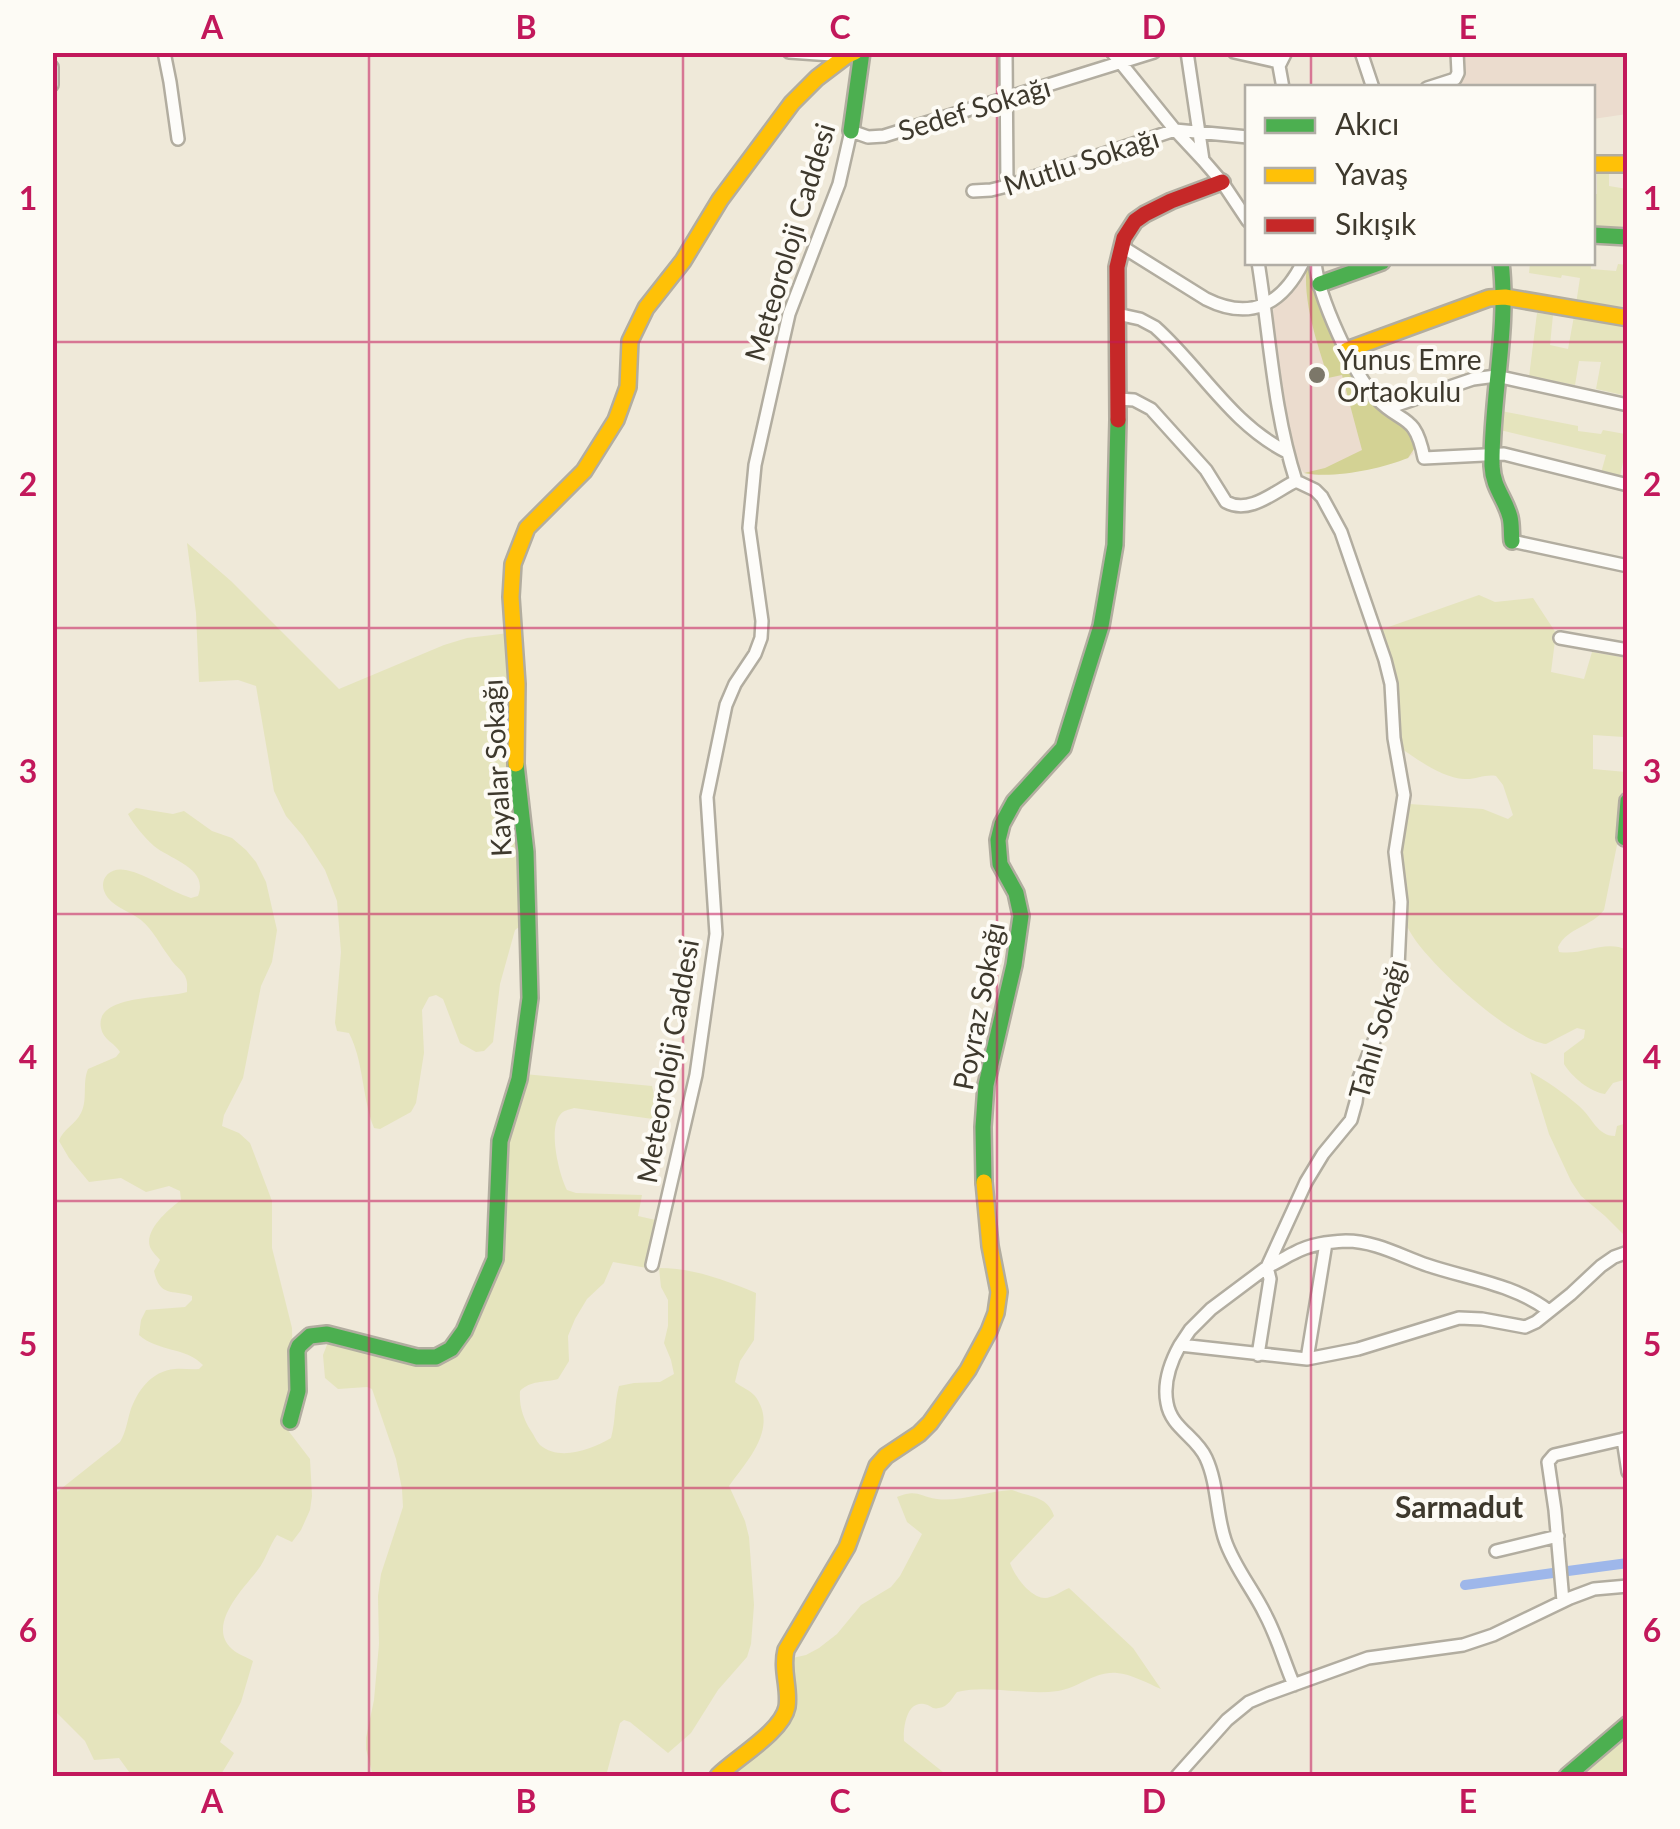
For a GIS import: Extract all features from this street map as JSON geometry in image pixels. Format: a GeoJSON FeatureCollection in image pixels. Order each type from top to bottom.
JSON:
{"type":"FeatureCollection","features":[{"type":"Feature","properties":{"kind":"street"},"geometry":{"type":"LineString","coordinates":[[164,52],[178,139]]}},
{"type":"Feature","properties":{"kind":"street"},"geometry":{"type":"LineString","coordinates":[[788,52],[854,54]]}},
{"type":"Feature","properties":{"kind":"street"},"geometry":{"type":"LineString","coordinates":[[1006,52],[1008,186]]}},
{"type":"Feature","properties":{"kind":"street","name":"Sedef Sokağı"},"geometry":{"type":"LineString","coordinates":[[851,131],[868,138],[884,136],[1116,58],[1154,52]]}},
{"type":"Feature","properties":{"kind":"street"},"geometry":{"type":"LineString","coordinates":[[1187,52],[1203,160]]}},
{"type":"Feature","properties":{"kind":"street"},"geometry":{"type":"LineString","coordinates":[[1234,52],[1283,57],[1284,85]]}},
{"type":"Feature","properties":{"kind":"street"},"geometry":{"type":"LineString","coordinates":[[1361,52],[1372,85]]}},
{"type":"Feature","properties":{"kind":"street"},"geometry":{"type":"LineString","coordinates":[[1439,85],[1456,79],[1457,52]]}},
{"type":"Feature","properties":{"kind":"street","name":"Meteoroloji Caddesi"},"geometry":{"type":"LineString","coordinates":[[652,1265],[696,1075],[716,934],[709,782],[730,693],[761,638],[748,528],[755,465],[789,314],[839,184],[851,131],[854,54]]}},
{"type":"Feature","properties":{"kind":"street","name":"Kayalar Sokağı"},"geometry":{"type":"LineString","coordinates":[[290,1421],[298,1391],[297,1354],[308,1336],[326,1333],[406,1355],[445,1354],[457,1341],[495,1259],[500,1142],[519,1079],[530,998],[526,852],[516,772],[517,684],[511,597],[517,550],[527,528],[584,471],[616,420],[628,386],[630,342],[646,308],[792,103],[817,78],[854,54]]}},
{"type":"Feature","properties":{"kind":"street"},"geometry":{"type":"LineString","coordinates":[[1116,58],[1222,182],[1245,216]]}},
{"type":"Feature","properties":{"kind":"street"},"geometry":{"type":"LineString","coordinates":[[52,67],[52,84]]}},
{"type":"Feature","properties":{"kind":"street","name":"Mutlu Sokağı"},"geometry":{"type":"LineString","coordinates":[[973,191],[1008,186],[1174,130],[1245,137]]}},
{"type":"Feature","properties":{"kind":"street"},"geometry":{"type":"LineString","coordinates":[[1595,164],[1628,164]]}},
{"type":"Feature","properties":{"kind":"street"},"geometry":{"type":"LineString","coordinates":[[1222,182],[1136,220],[1121,246],[1218,306],[1236,310],[1265,305],[1283,293],[1301,265]]}},
{"type":"Feature","properties":{"kind":"street"},"geometry":{"type":"LineString","coordinates":[[1595,235],[1628,238]]}},
{"type":"Feature","properties":{"kind":"street","name":"Poyraz Sokağı"},"geometry":{"type":"LineString","coordinates":[[718,1776],[780,1723],[788,1704],[784,1655],[788,1644],[850,1538],[872,1476],[883,1459],[920,1433],[938,1412],[984,1345],[995,1317],[999,1292],[990,1246],[984,1175],[984,1113],[1021,915],[1018,898],[996,851],[1002,822],[1016,798],[1063,748],[1101,626],[1115,546],[1117,267],[1121,246]]}},
{"type":"Feature","properties":{"kind":"street"},"geometry":{"type":"LineString","coordinates":[[1118,399],[1134,400],[1151,409],[1206,470],[1231,505],[1251,505],[1296,481],[1272,371],[1258,265]]}},
{"type":"Feature","properties":{"kind":"street"},"geometry":{"type":"LineString","coordinates":[[1317,265],[1320,284],[1347,350],[1370,390],[1413,426],[1424,458],[1493,454],[1628,485]]}},
{"type":"Feature","properties":{"kind":"street"},"geometry":{"type":"LineString","coordinates":[[1320,284],[1374,265]]}},
{"type":"Feature","properties":{"kind":"street"},"geometry":{"type":"LineString","coordinates":[[1501,265],[1505,297],[1493,454],[1495,488],[1508,510],[1512,542],[1628,566]]}},
{"type":"Feature","properties":{"kind":"street"},"geometry":{"type":"LineString","coordinates":[[1347,350],[1482,299],[1505,297],[1628,318]]}},
{"type":"Feature","properties":{"kind":"street"},"geometry":{"type":"LineString","coordinates":[[1117,314],[1155,327],[1258,436],[1287,452]]}},
{"type":"Feature","properties":{"kind":"street"},"geometry":{"type":"LineString","coordinates":[[1388,408],[1474,379],[1496,376],[1628,405]]}},
{"type":"Feature","properties":{"kind":"street","name":"Tahıl Sokağı"},"geometry":{"type":"LineString","coordinates":[[1180,1344],[1212,1309],[1267,1267],[1322,1154],[1351,1120],[1359,1078],[1391,999],[1400,949],[1401,902],[1395,852],[1404,795],[1389,674],[1342,532],[1316,490],[1296,481]]}},
{"type":"Feature","properties":{"kind":"street"},"geometry":{"type":"LineString","coordinates":[[1560,638],[1628,650]]}},
{"type":"Feature","properties":{"kind":"street"},"geometry":{"type":"LineString","coordinates":[[1624,838],[1628,800]]}},
{"type":"Feature","properties":{"kind":"street"},"geometry":{"type":"LineString","coordinates":[[1308,1359],[1326,1243]]}},
{"type":"Feature","properties":{"kind":"street"},"geometry":{"type":"LineString","coordinates":[[1258,1355],[1270,1278],[1267,1267],[1303,1248],[1326,1243],[1374,1245],[1427,1266],[1502,1288],[1549,1311]]}},
{"type":"Feature","properties":{"kind":"street"},"geometry":{"type":"LineString","coordinates":[[1294,1685],[1265,1613],[1229,1552],[1208,1462],[1196,1441],[1170,1415],[1166,1403],[1167,1377],[1180,1344],[1308,1359],[1358,1350],[1458,1318],[1531,1326],[1601,1266],[1628,1252]]}},
{"type":"Feature","properties":{"kind":"street"},"geometry":{"type":"LineString","coordinates":[[1562,1601],[1549,1458],[1625,1438],[1628,1472]]}},
{"type":"Feature","properties":{"kind":"street"},"geometry":{"type":"LineString","coordinates":[[1496,1550],[1558,1536]]}},
{"type":"Feature","properties":{"kind":"street"},"geometry":{"type":"LineString","coordinates":[[1177,1776],[1219,1728],[1260,1697],[1368,1658],[1464,1645],[1562,1601],[1594,1590],[1628,1586]]}},
{"type":"Feature","properties":{"kind":"street"},"geometry":{"type":"LineString","coordinates":[[1566,1776],[1628,1724]]}},
{"type":"Feature","properties":{"kind":"shaded area"},"geometry":{"type":"Polygon","coordinates":[[[1461,53],[1627,53],[1627,114],[1595,119],[1595,85],[1453,85],[1460,81],[1461,53]]]}},
{"type":"Feature","properties":{"kind":"shaded area"},"geometry":{"type":"Polygon","coordinates":[[[1307,265],[1313,265],[1349,363],[1412,434],[1414,449],[1408,458],[1356,472],[1304,473],[1325,468],[1362,450],[1342,375],[1328,378],[1315,336],[1307,265]]]}},
{"type":"Feature","properties":{"kind":"shaded area","name":"Yunus Emre Ortaokulu"},"geometry":{"type":"Polygon","coordinates":[[[1308,265],[1348,363],[1414,443],[1413,454],[1408,458],[1350,472],[1315,475],[1304,473],[1295,462],[1279,382],[1273,310],[1306,273],[1308,265]]]}},
{"type":"Feature","properties":{"kind":"green space"},"geometry":{"type":"Polygon","coordinates":[[[1597,173],[1609,174],[1609,186],[1627,189],[1627,231],[1595,229],[1597,173]]]}},
{"type":"Feature","properties":{"kind":"green space"},"geometry":{"type":"Polygon","coordinates":[[[1618,264],[1627,265],[1627,310],[1576,304],[1580,278],[1529,273],[1530,265],[1591,265],[1591,269],[1616,271],[1618,264]]]}},
{"type":"Feature","properties":{"kind":"green space"},"geometry":{"type":"Polygon","coordinates":[[[1537,313],[1553,315],[1550,345],[1568,349],[1574,316],[1627,325],[1627,396],[1596,389],[1601,362],[1579,361],[1575,385],[1529,377],[1537,313]]]}},
{"type":"Feature","properties":{"kind":"green space"},"geometry":{"type":"Polygon","coordinates":[[[1501,411],[1601,434],[1603,430],[1625,434],[1627,420],[1627,462],[1623,462],[1620,477],[1601,473],[1606,455],[1500,430],[1501,411]]]}},
{"type":"Feature","properties":{"kind":"green space"},"geometry":{"type":"Polygon","coordinates":[[[187,543],[231,581],[339,689],[444,645],[509,633],[523,924],[515,930],[500,984],[493,1042],[484,1051],[476,1052],[460,1043],[443,999],[429,997],[422,1010],[424,1053],[416,1103],[411,1112],[380,1129],[374,1128],[370,1116],[354,1044],[349,1033],[337,1031],[335,1023],[341,952],[337,901],[325,870],[286,816],[274,791],[256,686],[238,680],[199,682],[187,543]]]}},
{"type":"Feature","properties":{"kind":"green space"},"geometry":{"type":"Polygon","coordinates":[[[1479,595],[1495,602],[1533,598],[1556,633],[1551,672],[1584,679],[1592,652],[1627,658],[1624,737],[1593,735],[1593,769],[1626,772],[1604,910],[1568,935],[1558,947],[1559,952],[1568,953],[1610,946],[1627,950],[1627,1079],[1613,1083],[1605,1094],[1582,1083],[1564,1064],[1564,1053],[1584,1038],[1585,1030],[1577,1028],[1546,1044],[1512,1029],[1448,977],[1416,940],[1405,920],[1400,842],[1409,804],[1483,809],[1508,819],[1513,815],[1496,776],[1456,778],[1399,747],[1396,681],[1380,630],[1479,595]]]}},
{"type":"Feature","properties":{"kind":"green space"},"geometry":{"type":"Polygon","coordinates":[[[136,808],[173,814],[184,811],[246,850],[266,882],[277,930],[272,962],[261,986],[243,1078],[222,1126],[250,1143],[272,1201],[272,1248],[292,1328],[293,1378],[287,1429],[310,1459],[312,1496],[301,1530],[292,1542],[277,1535],[225,1619],[225,1640],[234,1651],[253,1661],[241,1702],[220,1742],[234,1753],[220,1776],[132,1776],[119,1758],[94,1760],[85,1741],[53,1709],[52,1496],[120,1442],[146,1383],[166,1371],[199,1369],[203,1365],[189,1355],[139,1335],[146,1310],[185,1307],[192,1300],[192,1296],[168,1291],[160,1285],[154,1271],[160,1260],[149,1240],[159,1220],[181,1200],[180,1191],[169,1186],[146,1192],[121,1178],[89,1182],[59,1141],[83,1108],[88,1069],[120,1052],[104,1036],[102,1017],[120,1004],[187,992],[185,976],[150,929],[111,901],[103,887],[105,877],[119,869],[191,898],[198,896],[200,886],[193,872],[154,846],[133,822],[128,814],[136,808]]]}},
{"type":"Feature","properties":{"kind":"green space"},"geometry":{"type":"Polygon","coordinates":[[[1530,1072],[1584,1110],[1604,1133],[1615,1136],[1617,1126],[1627,1123],[1627,1238],[1581,1196],[1571,1181],[1549,1134],[1530,1072]]]}},
{"type":"Feature","properties":{"kind":"green space"},"geometry":{"type":"Polygon","coordinates":[[[524,1074],[652,1086],[660,1120],[574,1108],[563,1112],[557,1122],[556,1152],[567,1190],[642,1195],[638,1216],[660,1221],[647,1268],[613,1262],[604,1283],[587,1299],[568,1336],[569,1361],[558,1379],[533,1383],[520,1391],[524,1417],[540,1445],[566,1453],[585,1450],[611,1438],[619,1386],[660,1382],[674,1374],[664,1343],[668,1300],[661,1287],[659,1268],[696,1272],[756,1293],[754,1340],[740,1361],[735,1382],[755,1396],[764,1420],[758,1444],[729,1486],[749,1537],[754,1605],[751,1644],[747,1657],[718,1690],[691,1733],[668,1753],[630,1722],[620,1723],[606,1776],[373,1776],[366,1738],[379,1644],[378,1596],[381,1574],[403,1507],[402,1489],[372,1389],[338,1389],[325,1378],[323,1355],[330,1337],[438,1360],[483,1297],[502,1163],[524,1074]]]}},
{"type":"Feature","properties":{"kind":"green space"},"geometry":{"type":"Polygon","coordinates":[[[1012,1490],[1043,1501],[1054,1516],[1010,1563],[1019,1579],[1039,1597],[1054,1596],[1069,1588],[1133,1648],[1161,1689],[1128,1675],[1109,1673],[1058,1691],[969,1690],[957,1692],[942,1707],[918,1704],[909,1711],[904,1741],[948,1776],[724,1776],[784,1726],[788,1659],[819,1648],[837,1634],[861,1605],[891,1587],[900,1576],[922,1534],[907,1522],[897,1497],[914,1493],[955,1499],[1012,1490]]]}},
{"type":"Feature","properties":{"kind":"green space"},"geometry":{"type":"Polygon","coordinates":[[[1627,1733],[1627,1776],[1576,1776],[1627,1733]]]}},
{"type":"Feature","properties":{"kind":"waterway"},"geometry":{"type":"LineString","coordinates":[[1568,1571],[1628,1563]]}},
{"type":"Feature","properties":{"kind":"waterway"},"geometry":{"type":"LineString","coordinates":[[1465,1585],[1553,1573]]}},
{"type":"Feature","properties":{"kind":"traffic: fast"},"geometry":{"type":"LineString","coordinates":[[851,131],[862,52]]}},
{"type":"Feature","properties":{"kind":"traffic: fast"},"geometry":{"type":"LineString","coordinates":[[1595,235],[1628,237]]}},
{"type":"Feature","properties":{"kind":"traffic: fast"},"geometry":{"type":"LineString","coordinates":[[1320,284],[1374,265]]}},
{"type":"Feature","properties":{"kind":"traffic: fast"},"geometry":{"type":"LineString","coordinates":[[1501,265],[1503,313],[1492,466],[1510,517],[1512,541]]}},
{"type":"Feature","properties":{"kind":"traffic: fast"},"geometry":{"type":"LineString","coordinates":[[984,1182],[986,1085],[1014,965],[1021,916],[1016,893],[1000,864],[998,840],[1014,802],[1063,748],[1101,626],[1115,545],[1118,420]]}},
{"type":"Feature","properties":{"kind":"traffic: fast"},"geometry":{"type":"LineString","coordinates":[[290,1421],[298,1391],[297,1351],[310,1336],[327,1334],[417,1357],[436,1357],[451,1349],[464,1331],[495,1259],[500,1141],[519,1079],[530,998],[526,852],[516,764]]}},
{"type":"Feature","properties":{"kind":"traffic: fast"},"geometry":{"type":"LineString","coordinates":[[1625,838],[1628,801]]}},
{"type":"Feature","properties":{"kind":"traffic: fast"},"geometry":{"type":"LineString","coordinates":[[1567,1776],[1628,1724]]}},
{"type":"Feature","properties":{"kind":"traffic: slow"},"geometry":{"type":"LineString","coordinates":[[516,764],[517,684],[511,597],[513,564],[527,528],[584,471],[616,420],[628,387],[630,341],[646,308],[683,261],[720,200],[792,103],[817,78],[855,52]]}},
{"type":"Feature","properties":{"kind":"traffic: slow"},"geometry":{"type":"LineString","coordinates":[[1595,164],[1628,164]]}},
{"type":"Feature","properties":{"kind":"traffic: slow"},"geometry":{"type":"LineString","coordinates":[[1347,350],[1489,298],[1505,297],[1628,318]]}},
{"type":"Feature","properties":{"kind":"traffic: slow"},"geometry":{"type":"LineString","coordinates":[[718,1776],[768,1735],[783,1716],[788,1700],[786,1650],[847,1547],[877,1466],[930,1423],[968,1370],[989,1331],[999,1292],[984,1182]]}},
{"type":"Feature","properties":{"kind":"traffic: jam"},"geometry":{"type":"LineString","coordinates":[[1118,420],[1117,267],[1124,238],[1145,214],[1222,182]]}},
{"type":"Feature","properties":{"kind":"place","name":"Yunus Emre Ortaokulu"},"geometry":{"type":"Point","coordinates":[1317,375]}},
{"type":"Feature","properties":{"kind":"district","name":"Sarmadut"},"geometry":{"type":"Point","coordinates":[1459,1506]}}]}
